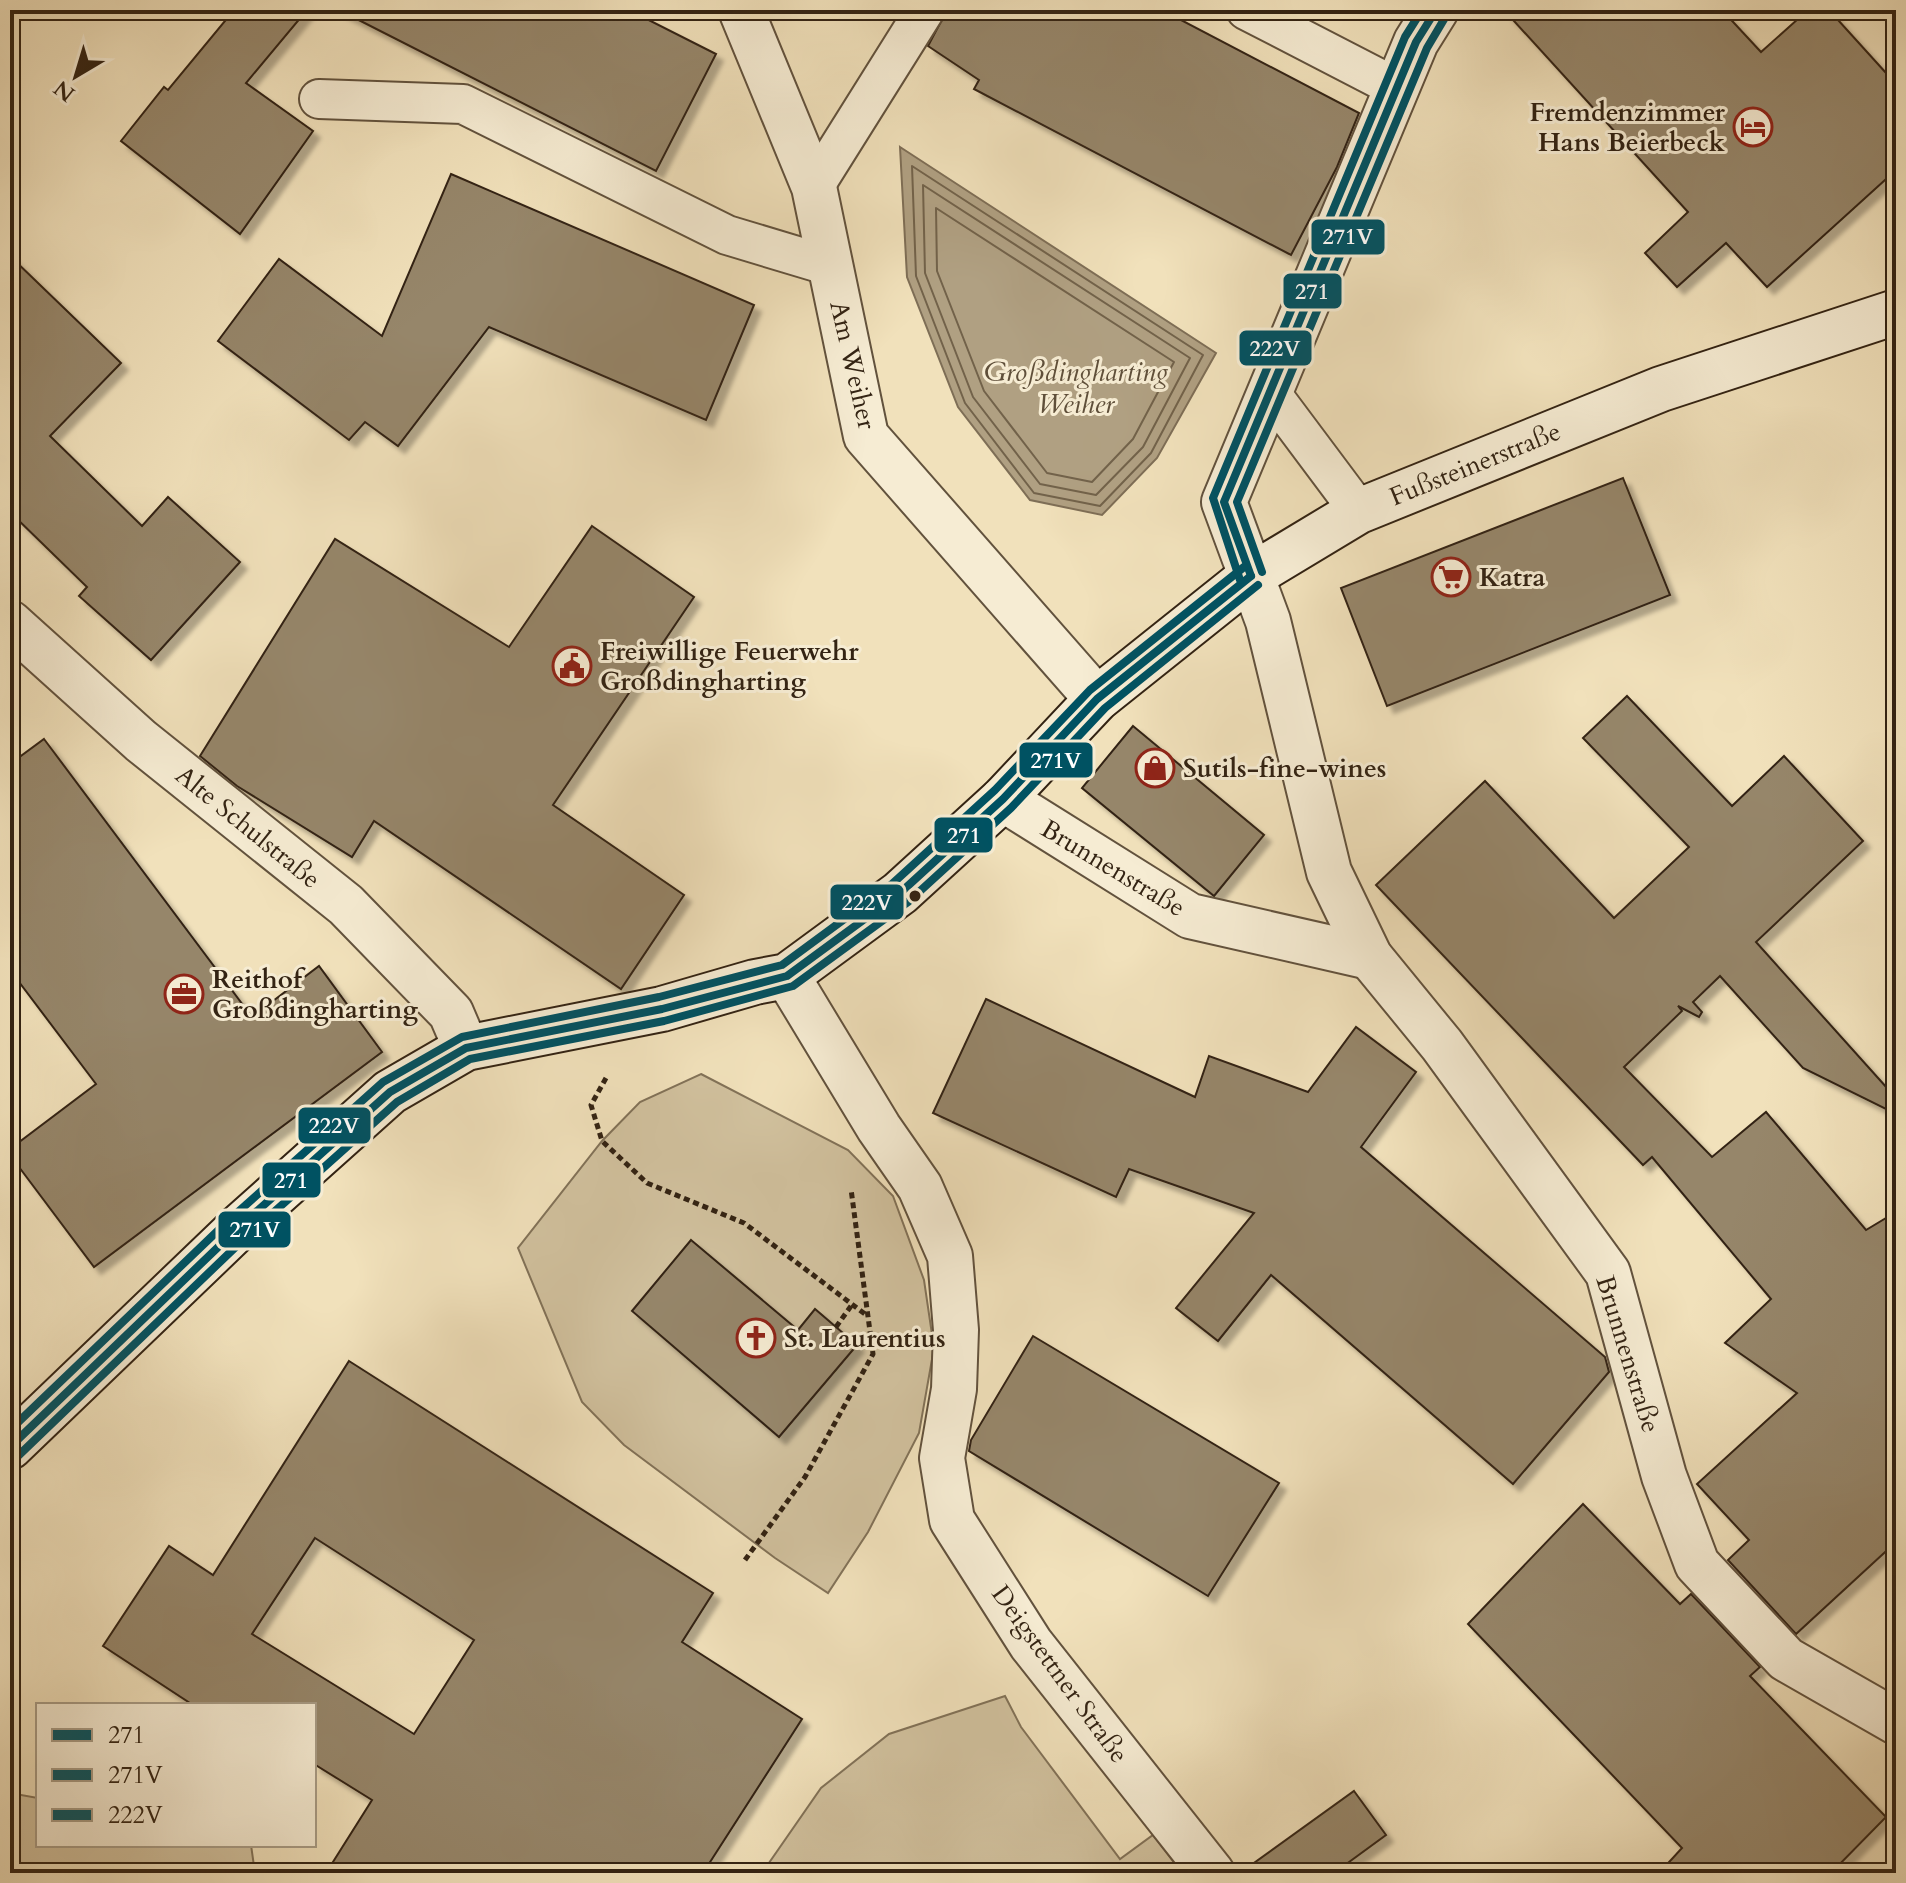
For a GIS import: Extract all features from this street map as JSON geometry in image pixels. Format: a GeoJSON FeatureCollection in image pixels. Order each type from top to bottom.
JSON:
{"type":"FeatureCollection","features":[{"type":"Feature","properties":{"kind":"street","name":"Am Weiher"},"geometry":{"type":"LineString","coordinates":[[741,10],[814,187],[866,436],[1097,699]]}},
{"type":"Feature","properties":{"kind":"street","name":"Brunnenstraße"},"geometry":{"type":"LineString","coordinates":[[1436,10],[1416,42],[1224,502],[1268,621],[1329,872],[1370,957],[1442,1045],[1608,1273],[1664,1476],[1697,1564],[1786,1659],[1896,1722]]}},
{"type":"Feature","properties":{"kind":"street","name":"Fußsteinerstraße"},"geometry":{"type":"LineString","coordinates":[[787,976],[900,893],[1003,799],[1097,699],[1251,576],[1359,511],[1661,389],[1896,312]]}},
{"type":"Feature","properties":{"kind":"street","name":"Alte Schulstraße"},"geometry":{"type":"LineString","coordinates":[[10,623],[141,741],[346,905],[451,1013],[466,1048]]}},
{"type":"Feature","properties":{"kind":"street","name":"Brunnenstraße"},"geometry":{"type":"LineString","coordinates":[[1003,799],[1190,916],[1370,957]]}},
{"type":"Feature","properties":{"kind":"street"},"geometry":{"type":"LineString","coordinates":[[10,1447],[237,1229],[390,1092],[466,1048],[662,1009],[787,976]]}},
{"type":"Feature","properties":{"kind":"street","name":"Deigstettner Straße"},"geometry":{"type":"LineString","coordinates":[[787,976],[879,1128],[920,1187],[950,1256],[956,1330],[954,1389],[942,1458],[952,1520],[1031,1644],[1212,1873]]}},
{"type":"Feature","properties":{"kind":"lane"},"geometry":{"type":"LineString","coordinates":[[814,187],[925,10]]}},
{"type":"Feature","properties":{"kind":"lane"},"geometry":{"type":"LineString","coordinates":[[1246,10],[1397,88]]}},
{"type":"Feature","properties":{"kind":"lane"},"geometry":{"type":"LineString","coordinates":[[319,99],[463,104],[727,235],[830,266]]}},
{"type":"Feature","properties":{"kind":"lane"},"geometry":{"type":"LineString","coordinates":[[1270,392],[1359,511]]}},
{"type":"Feature","properties":{"kind":"path"},"geometry":{"type":"LineString","coordinates":[[611,1068],[591,1105],[602,1141],[647,1183],[744,1223],[851,1306],[866,1314]]}},
{"type":"Feature","properties":{"kind":"path"},"geometry":{"type":"LineString","coordinates":[[745,1560],[805,1477],[873,1354],[848,1150],[879,1128]]}},
{"type":"Feature","properties":{"kind":"path"},"geometry":{"type":"LineString","coordinates":[[836,1327],[851,1306]]}},
{"type":"Feature","properties":{"kind":"shaded area"},"geometry":{"type":"Polygon","coordinates":[[[701,1074],[848,1150],[893,1196],[924,1280],[934,1348],[919,1433],[868,1532],[828,1593],[775,1558],[624,1445],[582,1402],[518,1248],[602,1141],[640,1102],[701,1074]]]}},
{"type":"Feature","properties":{"kind":"shaded area"},"geometry":{"type":"Polygon","coordinates":[[[1005,1696],[1021,1727],[1120,1859],[1153,1835],[1182,1873],[762,1873],[821,1788],[889,1734],[1005,1696]]]}},
{"type":"Feature","properties":{"kind":"shaded area"},"geometry":{"type":"Polygon","coordinates":[[[10,1793],[36,1798],[36,1847],[251,1847],[255,1873],[10,1873],[10,1793]]]}},
{"type":"Feature","properties":{"kind":"water","name":"Großdingharting Weiher"},"geometry":{"type":"Polygon","coordinates":[[[900,147],[1216,353],[1157,458],[1102,515],[1030,500],[958,407],[907,277],[900,147]]]}},
{"type":"Feature","properties":{"kind":"building"},"geometry":{"type":"Polygon","coordinates":[[[234,10],[307,10],[246,83],[313,131],[240,234],[121,141],[164,87],[168,90],[234,10]]]}},
{"type":"Feature","properties":{"kind":"building"},"geometry":{"type":"Polygon","coordinates":[[[339,10],[629,10],[716,54],[656,171],[339,10]]]}},
{"type":"Feature","properties":{"kind":"building"},"geometry":{"type":"Polygon","coordinates":[[[947,10],[1162,10],[1359,113],[1337,167],[1291,255],[974,89],[979,80],[928,46],[947,10]]]}},
{"type":"Feature","properties":{"kind":"building","name":"Fremdenzimmer Hans Beierbeck"},"geometry":{"type":"Polygon","coordinates":[[[1504,10],[1722,10],[1761,52],[1808,10],[1829,10],[1896,84],[1896,170],[1767,287],[1726,243],[1677,287],[1645,253],[1688,212],[1504,10]]]}},
{"type":"Feature","properties":{"kind":"building"},"geometry":{"type":"Polygon","coordinates":[[[451,174],[754,305],[706,420],[489,327],[398,446],[365,422],[349,440],[218,341],[279,259],[382,336],[451,174]]]}},
{"type":"Feature","properties":{"kind":"building"},"geometry":{"type":"Polygon","coordinates":[[[10,256],[121,363],[50,436],[142,526],[168,497],[240,562],[151,660],[79,596],[87,587],[10,512],[10,256]]]}},
{"type":"Feature","properties":{"kind":"building"},"geometry":{"type":"Polygon","coordinates":[[[1623,478],[1670,595],[1387,706],[1341,588],[1623,478]]]}},
{"type":"Feature","properties":{"kind":"building"},"geometry":{"type":"Polygon","coordinates":[[[592,526],[694,597],[553,805],[684,895],[621,989],[374,821],[352,857],[237,786],[200,756],[335,539],[509,647],[592,526]]]}},
{"type":"Feature","properties":{"kind":"building"},"geometry":{"type":"Polygon","coordinates":[[[1627,696],[1732,806],[1784,756],[1863,841],[1756,942],[1896,1098],[1896,1114],[1803,1068],[1720,976],[1693,1002],[1702,1012],[1699,1017],[1678,1006],[1682,1011],[1624,1067],[1712,1157],[1766,1112],[1866,1230],[1896,1212],[1896,1542],[1796,1634],[1728,1560],[1749,1540],[1697,1484],[1797,1393],[1725,1343],[1771,1299],[1652,1157],[1643,1165],[1376,885],[1485,781],[1614,918],[1689,847],[1583,738],[1627,696]]]}},
{"type":"Feature","properties":{"kind":"building"},"geometry":{"type":"Polygon","coordinates":[[[1133,726],[1264,835],[1214,896],[1082,788],[1133,726]]]}},
{"type":"Feature","properties":{"kind":"building"},"geometry":{"type":"Polygon","coordinates":[[[44,739],[252,1017],[319,966],[382,1052],[94,1267],[10,1155],[10,1149],[96,1084],[10,970],[10,764],[44,739]]]}},
{"type":"Feature","properties":{"kind":"building"},"geometry":{"type":"Polygon","coordinates":[[[986,999],[1195,1097],[1209,1056],[1308,1092],[1356,1027],[1416,1072],[1361,1147],[1605,1357],[1609,1372],[1513,1484],[1271,1275],[1218,1341],[1176,1308],[1254,1213],[1129,1169],[1116,1197],[933,1113],[986,999]]]}},
{"type":"Feature","properties":{"kind":"building","name":"St. Laurentius"},"geometry":{"type":"Polygon","coordinates":[[[691,1240],[798,1330],[815,1309],[857,1345],[779,1437],[632,1311],[691,1240]]]}},
{"type":"Feature","properties":{"kind":"building"},"geometry":{"type":"Polygon","coordinates":[[[1033,1336],[1279,1483],[1208,1596],[969,1451],[971,1440],[1033,1336]]]}},
{"type":"Feature","properties":{"kind":"building"},"geometry":{"type":"Polygon","coordinates":[[[349,1361],[713,1593],[682,1642],[802,1719],[703,1873],[326,1873],[372,1800],[316,1765],[316,1703],[190,1703],[103,1646],[169,1546],[213,1575],[349,1361]],[[315,1538],[252,1634],[414,1734],[474,1640],[315,1538]]]}},
{"type":"Feature","properties":{"kind":"building"},"geometry":{"type":"Polygon","coordinates":[[[1583,1504],[1680,1604],[1691,1594],[1760,1667],[1750,1676],[1886,1817],[1831,1873],[1659,1873],[1682,1848],[1468,1624],[1583,1504]]]}},
{"type":"Feature","properties":{"kind":"building"},"geometry":{"type":"Polygon","coordinates":[[[1354,1791],[1386,1835],[1334,1873],[1240,1873],[1354,1791]]]}},
{"type":"Feature","properties":{"kind":"transit line","name":"222V"},"geometry":{"type":"LineString","coordinates":[[1240,580],[1213,498],[1405,37],[1422,10]]}},
{"type":"Feature","properties":{"kind":"transit line","name":"271"},"geometry":{"type":"LineString","coordinates":[[1251,576],[1224,502],[1416,42],[1436,10]]}},
{"type":"Feature","properties":{"kind":"transit line","name":"271V"},"geometry":{"type":"LineString","coordinates":[[1262,572],[1237,502],[1427,48],[1446,16]]}},
{"type":"Feature","properties":{"kind":"transit line","name":"222V"},"geometry":{"type":"LineString","coordinates":[[10,1430],[229,1220],[383,1082],[462,1037],[659,997],[782,965],[892,884],[995,790],[1090,690],[1244,567]]}},
{"type":"Feature","properties":{"kind":"transit line","name":"271"},"geometry":{"type":"LineString","coordinates":[[10,1447],[237,1229],[390,1092],[466,1048],[662,1009],[787,976],[900,893],[1003,799],[1097,699],[1251,576]]}},
{"type":"Feature","properties":{"kind":"transit line","name":"271V"},"geometry":{"type":"LineString","coordinates":[[18,1456],[245,1238],[397,1102],[470,1059],[664,1021],[793,986],[908,902],[1011,808],[1105,708],[1258,585]]}},
{"type":"Feature","properties":{"kind":"place","name":"Fremdenzimmer Hans Beierbeck"},"geometry":{"type":"Point","coordinates":[1753,127]}},
{"type":"Feature","properties":{"kind":"place","name":"Katra"},"geometry":{"type":"Point","coordinates":[1451,577]}},
{"type":"Feature","properties":{"kind":"place","name":"Freiwillige Feuerwehr Großdingharting"},"geometry":{"type":"Point","coordinates":[572,666]}},
{"type":"Feature","properties":{"kind":"place","name":"Sutils-fine-wines"},"geometry":{"type":"Point","coordinates":[1155,768]}},
{"type":"Feature","properties":{"kind":"place","name":"Reithof Großdingharting"},"geometry":{"type":"Point","coordinates":[184,994]}},
{"type":"Feature","properties":{"kind":"place","name":"St. Laurentius"},"geometry":{"type":"Point","coordinates":[756,1338]}}]}
